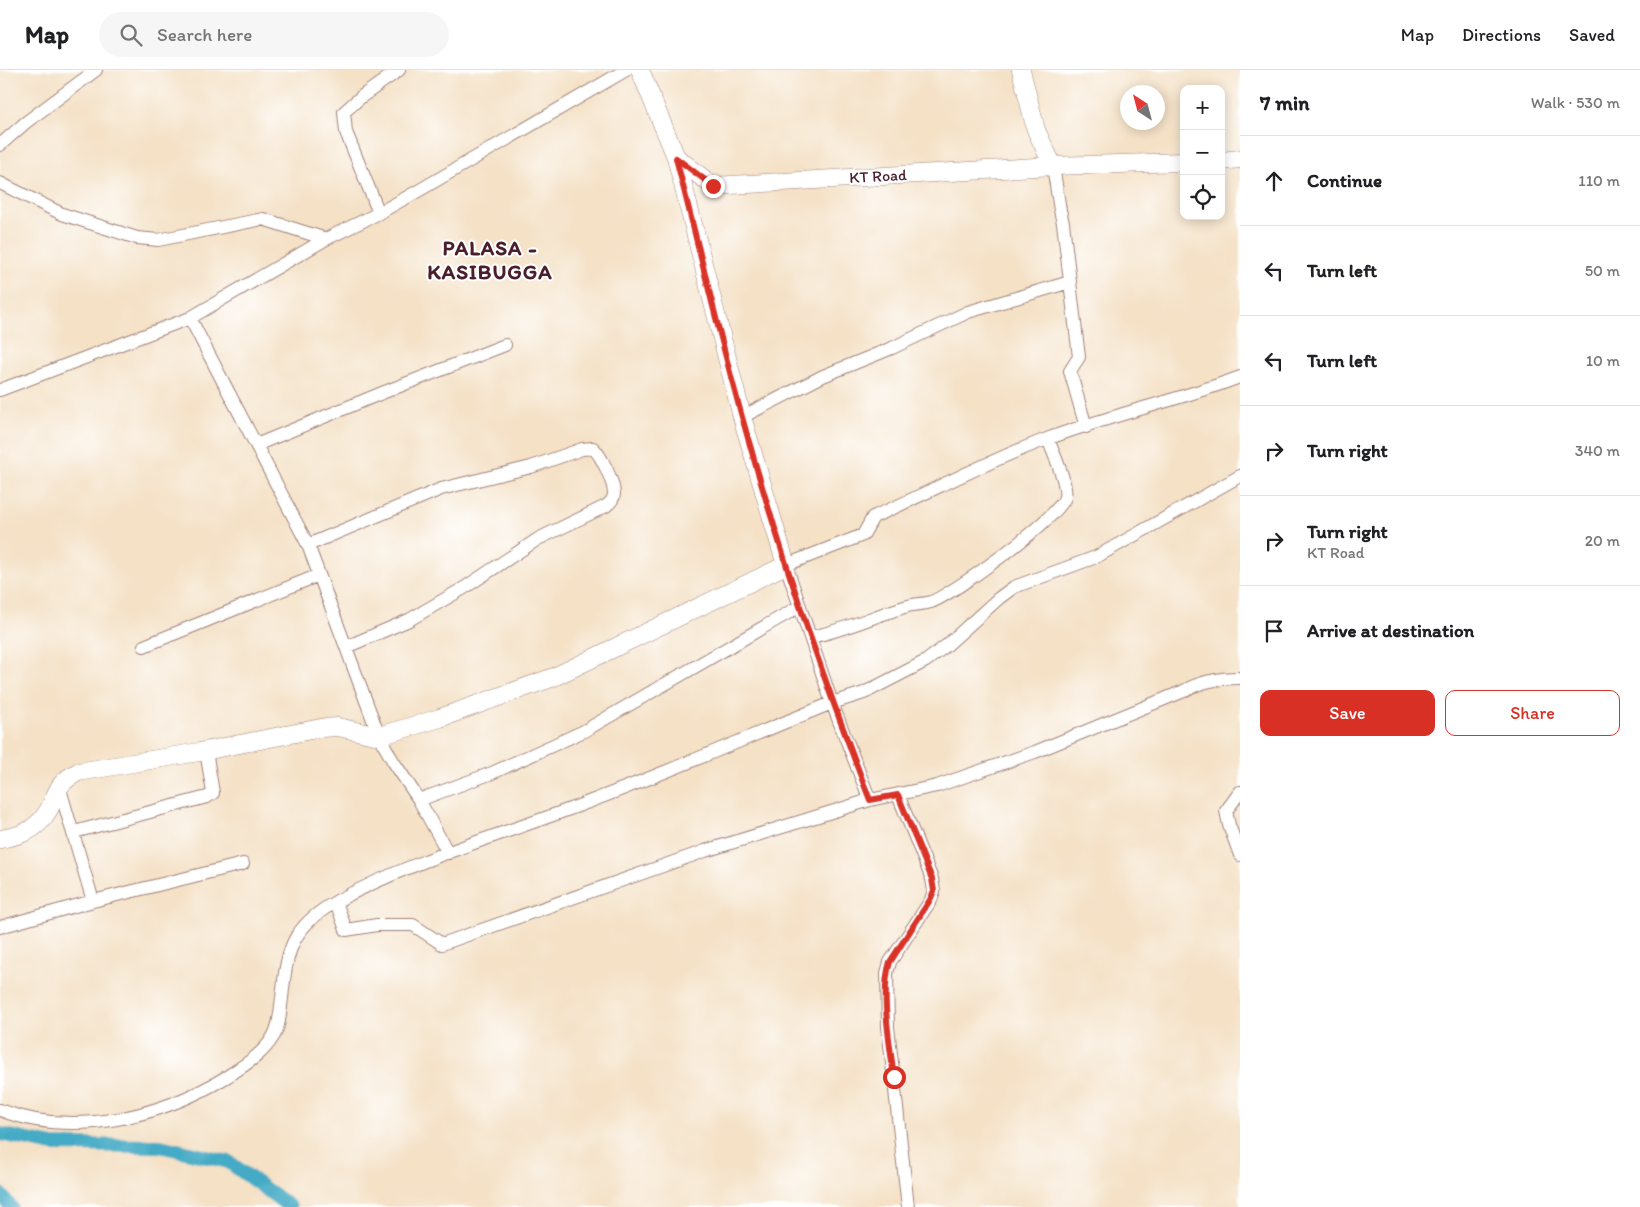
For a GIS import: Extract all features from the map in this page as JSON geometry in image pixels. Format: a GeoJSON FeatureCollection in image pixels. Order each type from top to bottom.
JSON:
{"type":"FeatureCollection","features":[{"type":"Feature","properties":{"kind":"main road"},"geometry":{"type":"LineString","coordinates":[[0,839],[28,832],[39,824],[47,813],[59,786],[78,772],[206,751],[321,728],[338,727],[380,736],[440,718],[554,677],[786,565],[742,417],[676,158],[640,70]]}},
{"type":"Feature","properties":{"kind":"main road"},"geometry":{"type":"LineString","coordinates":[[1020,70],[1036,130],[1053,166]]}},
{"type":"Feature","properties":{"kind":"main road","name":"KT Road"},"geometry":{"type":"LineString","coordinates":[[676,158],[713,186],[1053,166],[1180,162]]}},
{"type":"Feature","properties":{"kind":"main road"},"geometry":{"type":"LineString","coordinates":[[1225,161],[1240,159]]}},
{"type":"Feature","properties":{"kind":"street"},"geometry":{"type":"LineString","coordinates":[[0,145],[25,123],[96,70]]}},
{"type":"Feature","properties":{"kind":"street"},"geometry":{"type":"LineString","coordinates":[[379,213],[346,132],[344,112],[361,97],[399,70]]}},
{"type":"Feature","properties":{"kind":"street"},"geometry":{"type":"LineString","coordinates":[[0,390],[190,318],[326,239],[379,213],[626,70]]}},
{"type":"Feature","properties":{"kind":"street"},"geometry":{"type":"LineString","coordinates":[[1053,166],[1063,223],[1079,357],[1070,371],[1086,427]]}},
{"type":"Feature","properties":{"kind":"street"},"geometry":{"type":"LineString","coordinates":[[0,183],[62,214],[137,238],[158,240],[263,219],[326,239]]}},
{"type":"Feature","properties":{"kind":"street"},"geometry":{"type":"LineString","coordinates":[[742,417],[823,376],[892,348],[968,312],[1070,282]]}},
{"type":"Feature","properties":{"kind":"street"},"geometry":{"type":"LineString","coordinates":[[190,318],[308,545],[380,736],[393,761],[420,800],[448,853]]}},
{"type":"Feature","properties":{"kind":"street"},"geometry":{"type":"LineString","coordinates":[[256,445],[505,345]]}},
{"type":"Feature","properties":{"kind":"street"},"geometry":{"type":"LineString","coordinates":[[870,800],[832,703],[786,565],[864,535],[873,517],[902,505],[975,468],[1048,439],[1240,377]]}},
{"type":"Feature","properties":{"kind":"street"},"geometry":{"type":"LineString","coordinates":[[810,637],[828,634],[909,606],[931,602],[963,584],[1041,525],[1062,504],[1066,495],[1063,479],[1048,439]]}},
{"type":"Feature","properties":{"kind":"street"},"geometry":{"type":"LineString","coordinates":[[308,545],[441,489],[531,467],[582,449],[593,448],[598,453],[609,476],[614,494],[611,502],[606,506],[538,539],[464,588],[409,620],[346,647]]}},
{"type":"Feature","properties":{"kind":"street"},"geometry":{"type":"LineString","coordinates":[[0,1110],[38,1120],[67,1123],[100,1121],[160,1109],[220,1081],[261,1053],[274,1036],[279,1021],[286,966],[291,946],[299,930],[336,902],[422,862],[580,806],[832,703],[864,693],[926,661],[1014,587],[1096,557],[1240,476]]}},
{"type":"Feature","properties":{"kind":"street"},"geometry":{"type":"LineString","coordinates":[[144,646],[319,575]]}},
{"type":"Feature","properties":{"kind":"street"},"geometry":{"type":"LineString","coordinates":[[420,800],[492,773],[584,731],[800,606]]}},
{"type":"Feature","properties":{"kind":"street"},"geometry":{"type":"LineString","coordinates":[[336,902],[346,930],[376,925],[414,925],[442,944],[704,851],[870,800],[937,786],[1035,752],[1184,691],[1196,684],[1214,680],[1240,678]]}},
{"type":"Feature","properties":{"kind":"street"},"geometry":{"type":"LineString","coordinates":[[74,832],[207,797],[213,793],[206,751]]}},
{"type":"Feature","properties":{"kind":"street"},"geometry":{"type":"LineString","coordinates":[[59,786],[74,832],[92,901]]}},
{"type":"Feature","properties":{"kind":"street"},"geometry":{"type":"LineString","coordinates":[[1240,792],[1226,811],[1240,855]]}},
{"type":"Feature","properties":{"kind":"street"},"geometry":{"type":"LineString","coordinates":[[898,795],[932,879],[934,891],[920,918],[890,962],[886,973],[888,1027],[908,1207]]}},
{"type":"Feature","properties":{"kind":"street"},"geometry":{"type":"LineString","coordinates":[[0,926],[243,864]]}},
{"type":"Feature","properties":{"kind":"waterway"},"geometry":{"type":"LineString","coordinates":[[0,1134],[53,1145],[160,1146],[229,1162],[290,1207]]}},
{"type":"Feature","properties":{"kind":"waterway"},"geometry":{"type":"LineString","coordinates":[[0,1194],[11,1207]]}},
{"type":"Feature","properties":{"kind":"district","name":"PALASA - KASIBUGGA"},"geometry":{"type":"Point","coordinates":[490,259]}},
{"type":"Feature","properties":{"kind":"route"},"geometry":{"type":"LineString","coordinates":[[713,186],[676,158],[742,417],[786,565],[832,703],[870,800],[898,795],[932,879],[934,891],[930,900],[890,962],[886,973],[888,1027],[894,1077]]}}]}
